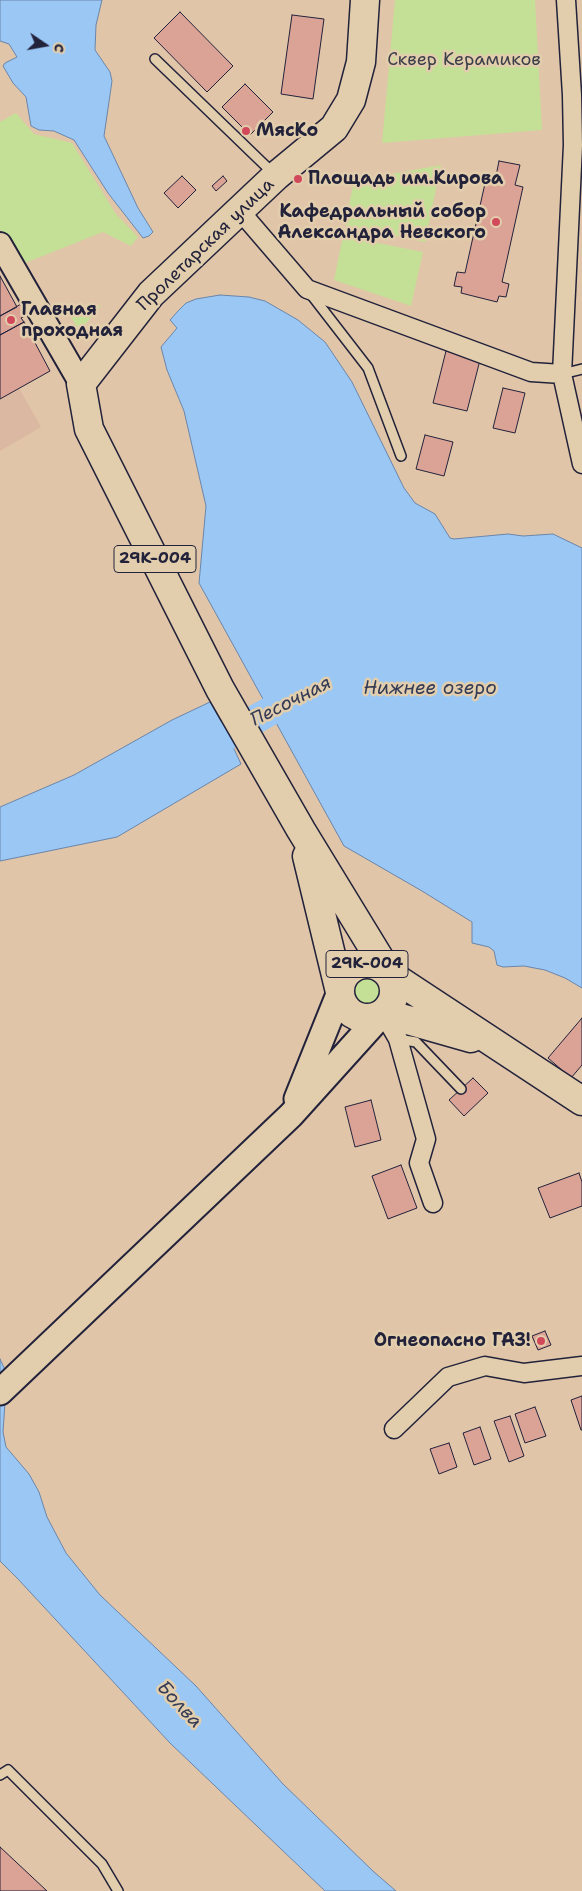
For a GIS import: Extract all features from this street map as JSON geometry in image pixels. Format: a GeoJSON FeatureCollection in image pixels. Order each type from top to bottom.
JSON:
{"type":"FeatureCollection","features":[{"type":"Feature","properties":{"kind":"main road","name":"Пролетарская улица"},"geometry":{"type":"LineString","coordinates":[[80,384],[151,294],[276,176],[334,128],[351,100],[361,62],[366,0]]}},
{"type":"Feature","properties":{"kind":"main road","name":"29К-004"},"geometry":{"type":"LineString","coordinates":[[80,384],[89,429],[220,690],[301,830],[340,992],[342,1000],[352,1014],[368,1018],[376,1017],[390,1007],[395,990],[389,974],[382,968],[374,965],[358,966],[350,970],[345,976],[340,992]]}},
{"type":"Feature","properties":{"kind":"main road"},"geometry":{"type":"LineString","coordinates":[[301,830],[389,974],[496,1045]]}},
{"type":"Feature","properties":{"kind":"main road"},"geometry":{"type":"LineString","coordinates":[[291,1115],[340,992]]}},
{"type":"Feature","properties":{"kind":"main road","name":"29К-004"},"geometry":{"type":"LineString","coordinates":[[384,1013],[496,1045],[582,1101]]}},
{"type":"Feature","properties":{"kind":"main road"},"geometry":{"type":"LineString","coordinates":[[0,1392],[291,1115],[384,1013]]}},
{"type":"Feature","properties":{"kind":"street"},"geometry":{"type":"LineString","coordinates":[[566,0],[577,94],[562,374],[582,464]]}},
{"type":"Feature","properties":{"kind":"street"},"geometry":{"type":"LineString","coordinates":[[240,211],[306,289],[531,372],[562,374]]}},
{"type":"Feature","properties":{"kind":"street"},"geometry":{"type":"LineString","coordinates":[[0,244],[80,384]]}},
{"type":"Feature","properties":{"kind":"street"},"geometry":{"type":"LineString","coordinates":[[384,1013],[398,1039],[426,1139],[419,1163],[433,1203]]}},
{"type":"Feature","properties":{"kind":"street"},"geometry":{"type":"LineString","coordinates":[[394,1429],[448,1378],[485,1366],[524,1373],[582,1366]]}},
{"type":"Feature","properties":{"kind":"lane"},"geometry":{"type":"LineString","coordinates":[[155,59],[276,176]]}},
{"type":"Feature","properties":{"kind":"lane"},"geometry":{"type":"LineString","coordinates":[[306,289],[368,368],[401,456]]}},
{"type":"Feature","properties":{"kind":"lane"},"geometry":{"type":"LineString","coordinates":[[562,374],[582,369]]}},
{"type":"Feature","properties":{"kind":"lane"},"geometry":{"type":"LineString","coordinates":[[398,1039],[416,1042],[461,1089]]}},
{"type":"Feature","properties":{"kind":"lane"},"geometry":{"type":"LineString","coordinates":[[0,1775],[8,1770],[102,1864],[118,1891]]}},
{"type":"Feature","properties":{"kind":"shaded area"},"geometry":{"type":"Polygon","coordinates":[[[19,388],[41,427],[0,451],[0,399],[19,388]]]}},
{"type":"Feature","properties":{"kind":"green space","name":"Сквер Керамиков"},"geometry":{"type":"Polygon","coordinates":[[[395,0],[535,0],[542,130],[382,143],[395,0]]]}},
{"type":"Feature","properties":{"kind":"green space"},"geometry":{"type":"Polygon","coordinates":[[[16,113],[34,134],[72,143],[116,214],[138,237],[131,246],[103,232],[20,265],[0,229],[0,122],[16,113]]]}},
{"type":"Feature","properties":{"kind":"green space"},"geometry":{"type":"Polygon","coordinates":[[[441,165],[425,242],[345,225],[354,181],[441,165]]]}},
{"type":"Feature","properties":{"kind":"green space"},"geometry":{"type":"Polygon","coordinates":[[[343,236],[423,252],[411,306],[334,280],[343,236]]]}},
{"type":"Feature","properties":{"kind":"green space"},"geometry":{"type":"Polygon","coordinates":[[[101,305],[80,331],[68,313],[101,305]]]}},
{"type":"Feature","properties":{"kind":"green space"},"geometry":{"type":"Polygon","coordinates":[[[368,976],[378,981],[383,991],[378,1001],[368,1006],[358,1001],[353,991],[358,981],[368,976]]]}},
{"type":"Feature","properties":{"kind":"water"},"geometry":{"type":"Polygon","coordinates":[[[0,0],[102,0],[96,25],[95,50],[110,72],[112,81],[104,136],[138,208],[153,232],[149,236],[143,238],[108,193],[74,140],[54,131],[39,130],[31,126],[26,97],[13,83],[3,66],[17,57],[9,44],[0,41],[0,0]]]}},
{"type":"Feature","properties":{"kind":"water","name":"Нижнее озеро"},"geometry":{"type":"Polygon","coordinates":[[[220,295],[249,297],[265,301],[298,320],[325,342],[352,382],[404,488],[415,503],[435,514],[450,538],[508,534],[523,536],[553,534],[582,548],[582,988],[565,978],[545,970],[524,966],[503,967],[497,965],[494,951],[489,947],[472,943],[472,922],[344,846],[199,583],[206,506],[184,411],[167,370],[161,347],[177,328],[170,320],[186,303],[196,299],[220,295]]]}},
{"type":"Feature","properties":{"kind":"water"},"geometry":{"type":"Polygon","coordinates":[[[210,702],[241,764],[117,837],[0,861],[0,807],[74,775],[172,720],[210,702]]]}},
{"type":"Feature","properties":{"kind":"water","name":"Болва"},"geometry":{"type":"Polygon","coordinates":[[[0,1359],[7,1374],[3,1432],[6,1447],[29,1474],[39,1492],[47,1517],[66,1553],[100,1595],[196,1686],[283,1784],[396,1891],[325,1891],[170,1743],[0,1561],[0,1359]]]}},
{"type":"Feature","properties":{"kind":"building"},"geometry":{"type":"Polygon","coordinates":[[[180,12],[233,66],[207,92],[154,38],[180,12]]]}},
{"type":"Feature","properties":{"kind":"building"},"geometry":{"type":"Polygon","coordinates":[[[292,15],[324,19],[313,99],[281,94],[292,15]]]}},
{"type":"Feature","properties":{"kind":"building"},"geometry":{"type":"Polygon","coordinates":[[[245,84],[273,112],[250,135],[222,107],[245,84]]]}},
{"type":"Feature","properties":{"kind":"building","name":"Кафедральный собор Александра Невского"},"geometry":{"type":"Polygon","coordinates":[[[499,161],[520,165],[515,185],[523,187],[502,282],[509,284],[506,297],[499,296],[497,302],[461,293],[462,287],[454,286],[457,272],[465,273],[486,179],[495,181],[499,161]]]}},
{"type":"Feature","properties":{"kind":"building"},"geometry":{"type":"Polygon","coordinates":[[[182,176],[196,190],[178,208],[164,193],[182,176]]]}},
{"type":"Feature","properties":{"kind":"building"},"geometry":{"type":"Polygon","coordinates":[[[223,176],[227,181],[216,191],[212,186],[223,176]]]}},
{"type":"Feature","properties":{"kind":"building"},"geometry":{"type":"Polygon","coordinates":[[[0,276],[17,307],[0,316],[0,276]]]}},
{"type":"Feature","properties":{"kind":"building","name":"Главная проходная"},"geometry":{"type":"Polygon","coordinates":[[[21,304],[27,315],[21,318],[24,322],[0,335],[0,316],[21,304]]]}},
{"type":"Feature","properties":{"kind":"building"},"geometry":{"type":"Polygon","coordinates":[[[24,322],[50,371],[0,399],[0,335],[24,322]]]}},
{"type":"Feature","properties":{"kind":"building"},"geometry":{"type":"Polygon","coordinates":[[[446,351],[480,360],[467,411],[433,403],[446,351]]]}},
{"type":"Feature","properties":{"kind":"building"},"geometry":{"type":"Polygon","coordinates":[[[503,388],[525,393],[515,433],[493,428],[503,388]]]}},
{"type":"Feature","properties":{"kind":"building"},"geometry":{"type":"Polygon","coordinates":[[[425,435],[453,442],[444,476],[416,469],[425,435]]]}},
{"type":"Feature","properties":{"kind":"building"},"geometry":{"type":"Polygon","coordinates":[[[582,1018],[582,1065],[571,1078],[548,1058],[582,1018]]]}},
{"type":"Feature","properties":{"kind":"building"},"geometry":{"type":"Polygon","coordinates":[[[473,1078],[488,1093],[464,1116],[449,1100],[473,1078]]]}},
{"type":"Feature","properties":{"kind":"building"},"geometry":{"type":"Polygon","coordinates":[[[371,1100],[381,1140],[355,1147],[345,1107],[371,1100]]]}},
{"type":"Feature","properties":{"kind":"building"},"geometry":{"type":"Polygon","coordinates":[[[401,1165],[417,1208],[388,1219],[372,1176],[401,1165]]]}},
{"type":"Feature","properties":{"kind":"building"},"geometry":{"type":"Polygon","coordinates":[[[579,1173],[582,1182],[582,1206],[550,1218],[538,1188],[579,1173]]]}},
{"type":"Feature","properties":{"kind":"building","name":"Огнеопасно ГАЗ!"},"geometry":{"type":"Polygon","coordinates":[[[545,1331],[551,1345],[538,1350],[532,1336],[545,1331]]]}},
{"type":"Feature","properties":{"kind":"building"},"geometry":{"type":"Polygon","coordinates":[[[582,1396],[582,1430],[581,1430],[571,1400],[582,1396]]]}},
{"type":"Feature","properties":{"kind":"building"},"geometry":{"type":"Polygon","coordinates":[[[535,1407],[546,1436],[525,1443],[515,1414],[535,1407]]]}},
{"type":"Feature","properties":{"kind":"building"},"geometry":{"type":"Polygon","coordinates":[[[510,1416],[524,1456],[509,1462],[494,1421],[510,1416]]]}},
{"type":"Feature","properties":{"kind":"building"},"geometry":{"type":"Polygon","coordinates":[[[480,1427],[491,1459],[474,1465],[463,1433],[480,1427]]]}},
{"type":"Feature","properties":{"kind":"building"},"geometry":{"type":"Polygon","coordinates":[[[449,1443],[457,1467],[439,1474],[430,1449],[449,1443]]]}},
{"type":"Feature","properties":{"kind":"building"},"geometry":{"type":"Polygon","coordinates":[[[0,1847],[47,1891],[0,1891],[0,1847]]]}},
{"type":"Feature","properties":{"kind":"waterway","name":"Песочная"},"geometry":{"type":"LineString","coordinates":[[194,754],[304,692]]}},
{"type":"Feature","properties":{"kind":"place","name":"МясКо"},"geometry":{"type":"Point","coordinates":[246,131]}},
{"type":"Feature","properties":{"kind":"place","name":"Площадь им.Кирова"},"geometry":{"type":"Point","coordinates":[298,179]}},
{"type":"Feature","properties":{"kind":"place","name":"Кафедральный собор Александра Невского"},"geometry":{"type":"Point","coordinates":[496,222]}},
{"type":"Feature","properties":{"kind":"place","name":"Главная проходная"},"geometry":{"type":"Point","coordinates":[11,320]}},
{"type":"Feature","properties":{"kind":"place","name":"Огнеопасно ГАЗ!"},"geometry":{"type":"Point","coordinates":[541,1341]}}]}
